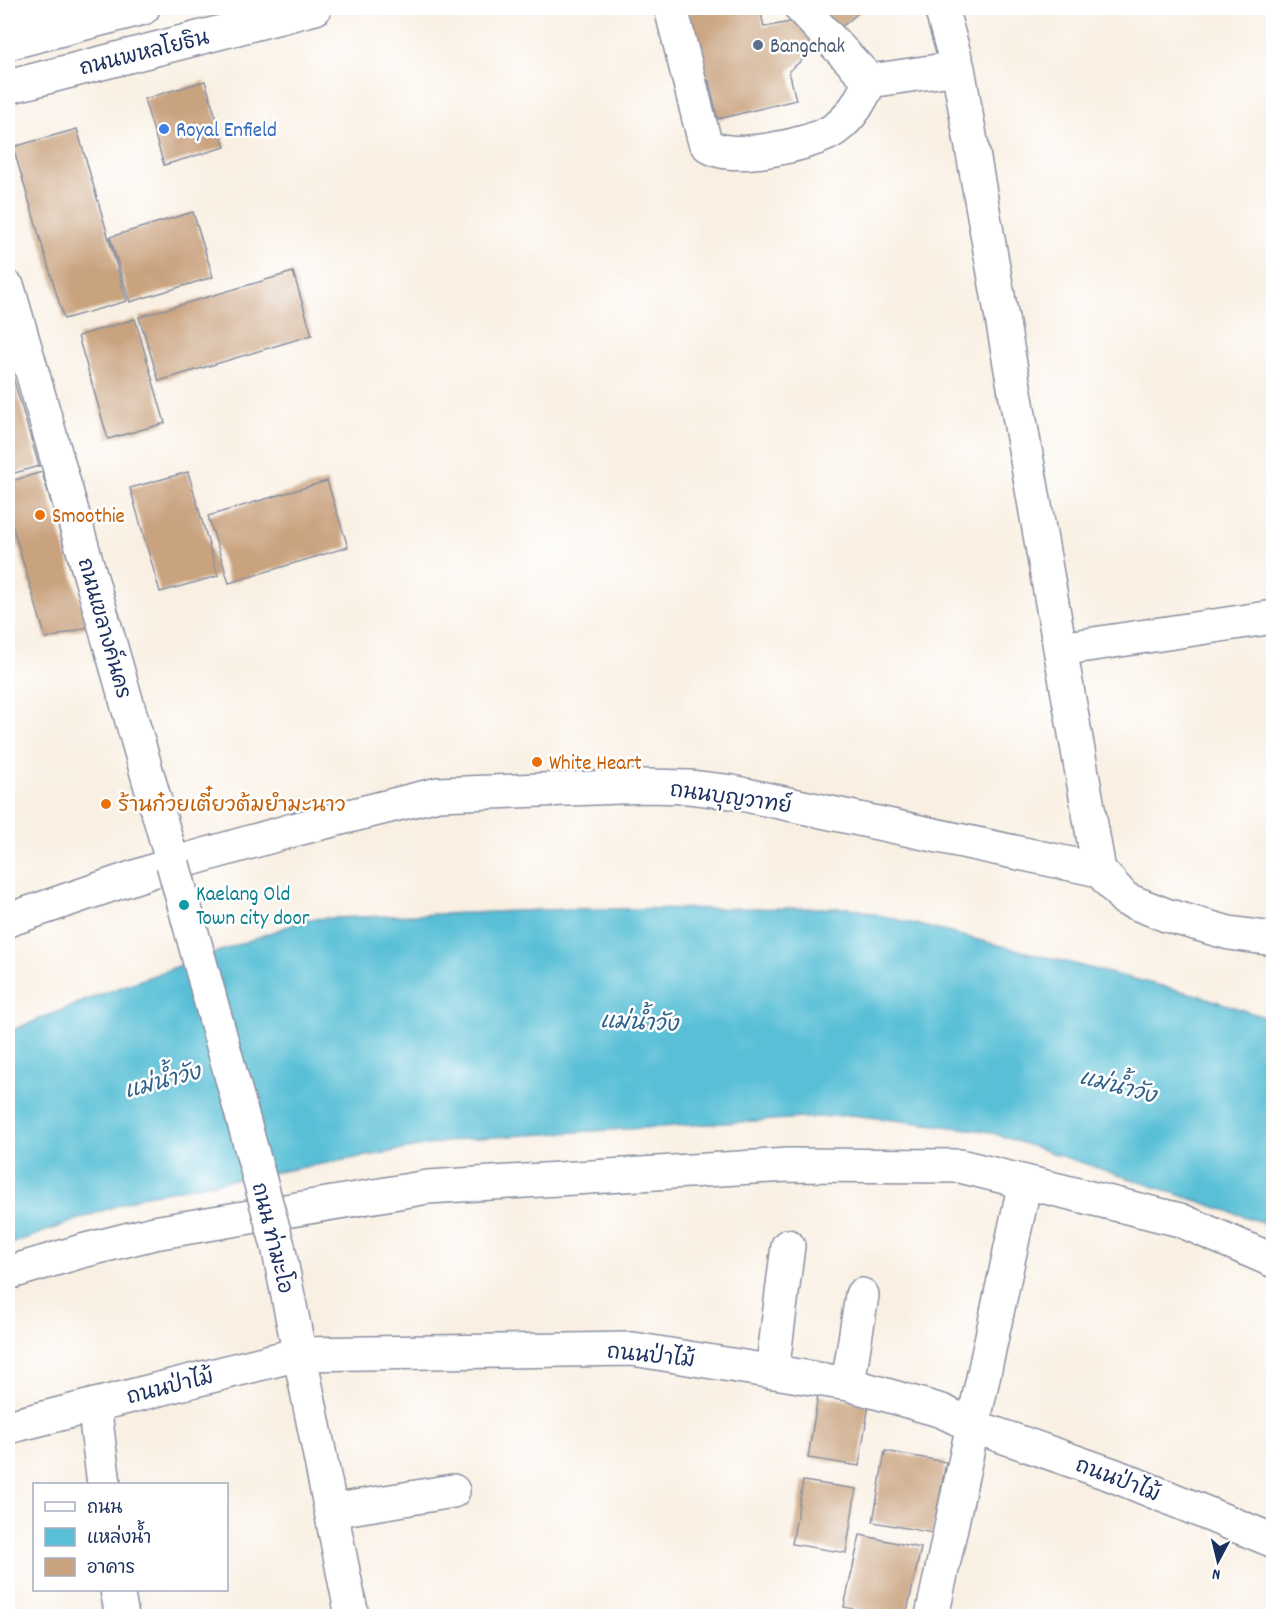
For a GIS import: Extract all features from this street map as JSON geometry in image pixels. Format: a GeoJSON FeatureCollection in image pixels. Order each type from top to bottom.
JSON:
{"type":"FeatureCollection","features":[{"type":"Feature","properties":{"kind":"street","name":"ถนนพหลโยธิน"},"geometry":{"type":"LineString","coordinates":[[8,43],[143,8]]}},
{"type":"Feature","properties":{"kind":"street","name":"ถนนพหลโยธิน"},"geometry":{"type":"LineString","coordinates":[[8,87],[312,8]]}},
{"type":"Feature","properties":{"kind":"street"},"geometry":{"type":"LineString","coordinates":[[671,8],[703,135],[706,144],[716,150],[759,152],[798,144],[834,130],[858,106],[870,81]]}},
{"type":"Feature","properties":{"kind":"street"},"geometry":{"type":"LineString","coordinates":[[801,8],[870,81]]}},
{"type":"Feature","properties":{"kind":"street"},"geometry":{"type":"LineString","coordinates":[[941,8],[958,68],[1099,870],[1125,899],[1166,915],[1229,933],[1274,939]]}},
{"type":"Feature","properties":{"kind":"street"},"geometry":{"type":"LineString","coordinates":[[8,16],[22,20],[52,22],[109,16]]}},
{"type":"Feature","properties":{"kind":"street"},"geometry":{"type":"LineString","coordinates":[[870,81],[958,68]]}},
{"type":"Feature","properties":{"kind":"street","name":"ถนนเขลางค์นคร"},"geometry":{"type":"LineString","coordinates":[[8,288],[173,864]]}},
{"type":"Feature","properties":{"kind":"street"},"geometry":{"type":"LineString","coordinates":[[1060,649],[1274,617]]}},
{"type":"Feature","properties":{"kind":"street","name":"ถนนบุญวาทย์"},"geometry":{"type":"LineString","coordinates":[[8,920],[173,864],[293,830],[438,794],[647,786],[689,787],[732,792],[1099,870]]}},
{"type":"Feature","properties":{"kind":"street","name":"ถนน ท่ามะโอ"},"geometry":{"type":"LineString","coordinates":[[173,864],[278,1246],[352,1617]]}},
{"type":"Feature","properties":{"kind":"street"},"geometry":{"type":"LineString","coordinates":[[8,1273],[154,1233],[428,1187],[788,1165],[960,1166],[1180,1220],[1274,1261]]}},
{"type":"Feature","properties":{"kind":"street"},"geometry":{"type":"LineString","coordinates":[[932,1617],[1025,1182]]}},
{"type":"Feature","properties":{"kind":"street"},"geometry":{"type":"LineString","coordinates":[[772,1372],[788,1246]]}},
{"type":"Feature","properties":{"kind":"street"},"geometry":{"type":"LineString","coordinates":[[848,1384],[862,1295]]}},
{"type":"Feature","properties":{"kind":"street","name":"ถนนป่าไม้"},"geometry":{"type":"LineString","coordinates":[[8,1427],[299,1354],[633,1349],[848,1384],[942,1411],[973,1426],[1113,1475],[1274,1541]]}},
{"type":"Feature","properties":{"kind":"street"},"geometry":{"type":"LineString","coordinates":[[94,1405],[104,1483]]}},
{"type":"Feature","properties":{"kind":"street"},"geometry":{"type":"LineString","coordinates":[[331,1512],[453,1491]]}},
{"type":"Feature","properties":{"kind":"street"},"geometry":{"type":"LineString","coordinates":[[117,1591],[122,1617]]}},
{"type":"Feature","properties":{"kind":"water","name":"แม่น้ำวัง"},"geometry":{"type":"Polygon","coordinates":[[[851,908],[1201,996],[1273,1020],[1273,1228],[1255,1220],[986,1131],[852,1115],[463,1139],[146,1195],[8,1245],[8,1032],[94,997],[308,919],[572,909],[851,908]]]}},
{"type":"Feature","properties":{"kind":"building","name":"Bangchak"},"geometry":{"type":"Polygon","coordinates":[[[687,8],[760,8],[764,27],[800,20],[815,8],[864,8],[789,71],[796,100],[718,119],[709,81],[704,83],[687,8]]]}},
{"type":"Feature","properties":{"kind":"building"},"geometry":{"type":"Polygon","coordinates":[[[205,81],[225,147],[164,165],[144,99],[205,81]]]}},
{"type":"Feature","properties":{"kind":"building"},"geometry":{"type":"Polygon","coordinates":[[[77,129],[127,301],[64,319],[13,147],[77,129]]]}},
{"type":"Feature","properties":{"kind":"building"},"geometry":{"type":"Polygon","coordinates":[[[193,212],[213,277],[130,302],[110,237],[193,212]]]}},
{"type":"Feature","properties":{"kind":"building"},"geometry":{"type":"Polygon","coordinates":[[[293,272],[312,335],[159,381],[139,317],[293,272]]]}},
{"type":"Feature","properties":{"kind":"building"},"geometry":{"type":"Polygon","coordinates":[[[135,319],[165,423],[108,439],[78,336],[135,319]]]}},
{"type":"Feature","properties":{"kind":"building"},"geometry":{"type":"Polygon","coordinates":[[[8,360],[39,466],[8,475],[8,360]]]}},
{"type":"Feature","properties":{"kind":"building"},"geometry":{"type":"Polygon","coordinates":[[[42,472],[88,627],[46,639],[8,511],[8,482],[42,472]]]}},
{"type":"Feature","properties":{"kind":"building"},"geometry":{"type":"Polygon","coordinates":[[[188,472],[218,576],[160,592],[130,488],[188,472]]]}},
{"type":"Feature","properties":{"kind":"building"},"geometry":{"type":"Polygon","coordinates":[[[327,481],[348,547],[229,583],[208,516],[327,481]]]}},
{"type":"Feature","properties":{"kind":"building"},"geometry":{"type":"Polygon","coordinates":[[[818,1395],[869,1404],[859,1466],[808,1458],[818,1395]]]}},
{"type":"Feature","properties":{"kind":"building"},"geometry":{"type":"Polygon","coordinates":[[[885,1451],[946,1462],[933,1533],[873,1522],[885,1451]]]}},
{"type":"Feature","properties":{"kind":"building"},"geometry":{"type":"Polygon","coordinates":[[[803,1481],[856,1489],[846,1553],[792,1544],[803,1481]]]}},
{"type":"Feature","properties":{"kind":"building"},"geometry":{"type":"Polygon","coordinates":[[[860,1535],[921,1548],[906,1616],[886,1616],[844,1607],[860,1535]]]}},
{"type":"Feature","properties":{"kind":"place","name":"Bangchak"},"geometry":{"type":"Point","coordinates":[758,45]}},
{"type":"Feature","properties":{"kind":"place","name":"Royal Enfield"},"geometry":{"type":"Point","coordinates":[164,129]}},
{"type":"Feature","properties":{"kind":"place","name":"Smoothie"},"geometry":{"type":"Point","coordinates":[40,515]}},
{"type":"Feature","properties":{"kind":"place","name":"White Heart"},"geometry":{"type":"Point","coordinates":[537,762]}},
{"type":"Feature","properties":{"kind":"place","name":"ร้านก๋วยเตี๋ยวต้มยำมะนาว"},"geometry":{"type":"Point","coordinates":[106,804]}},
{"type":"Feature","properties":{"kind":"place","name":"Kaelang Old Town city door"},"geometry":{"type":"Point","coordinates":[184,905]}}]}
